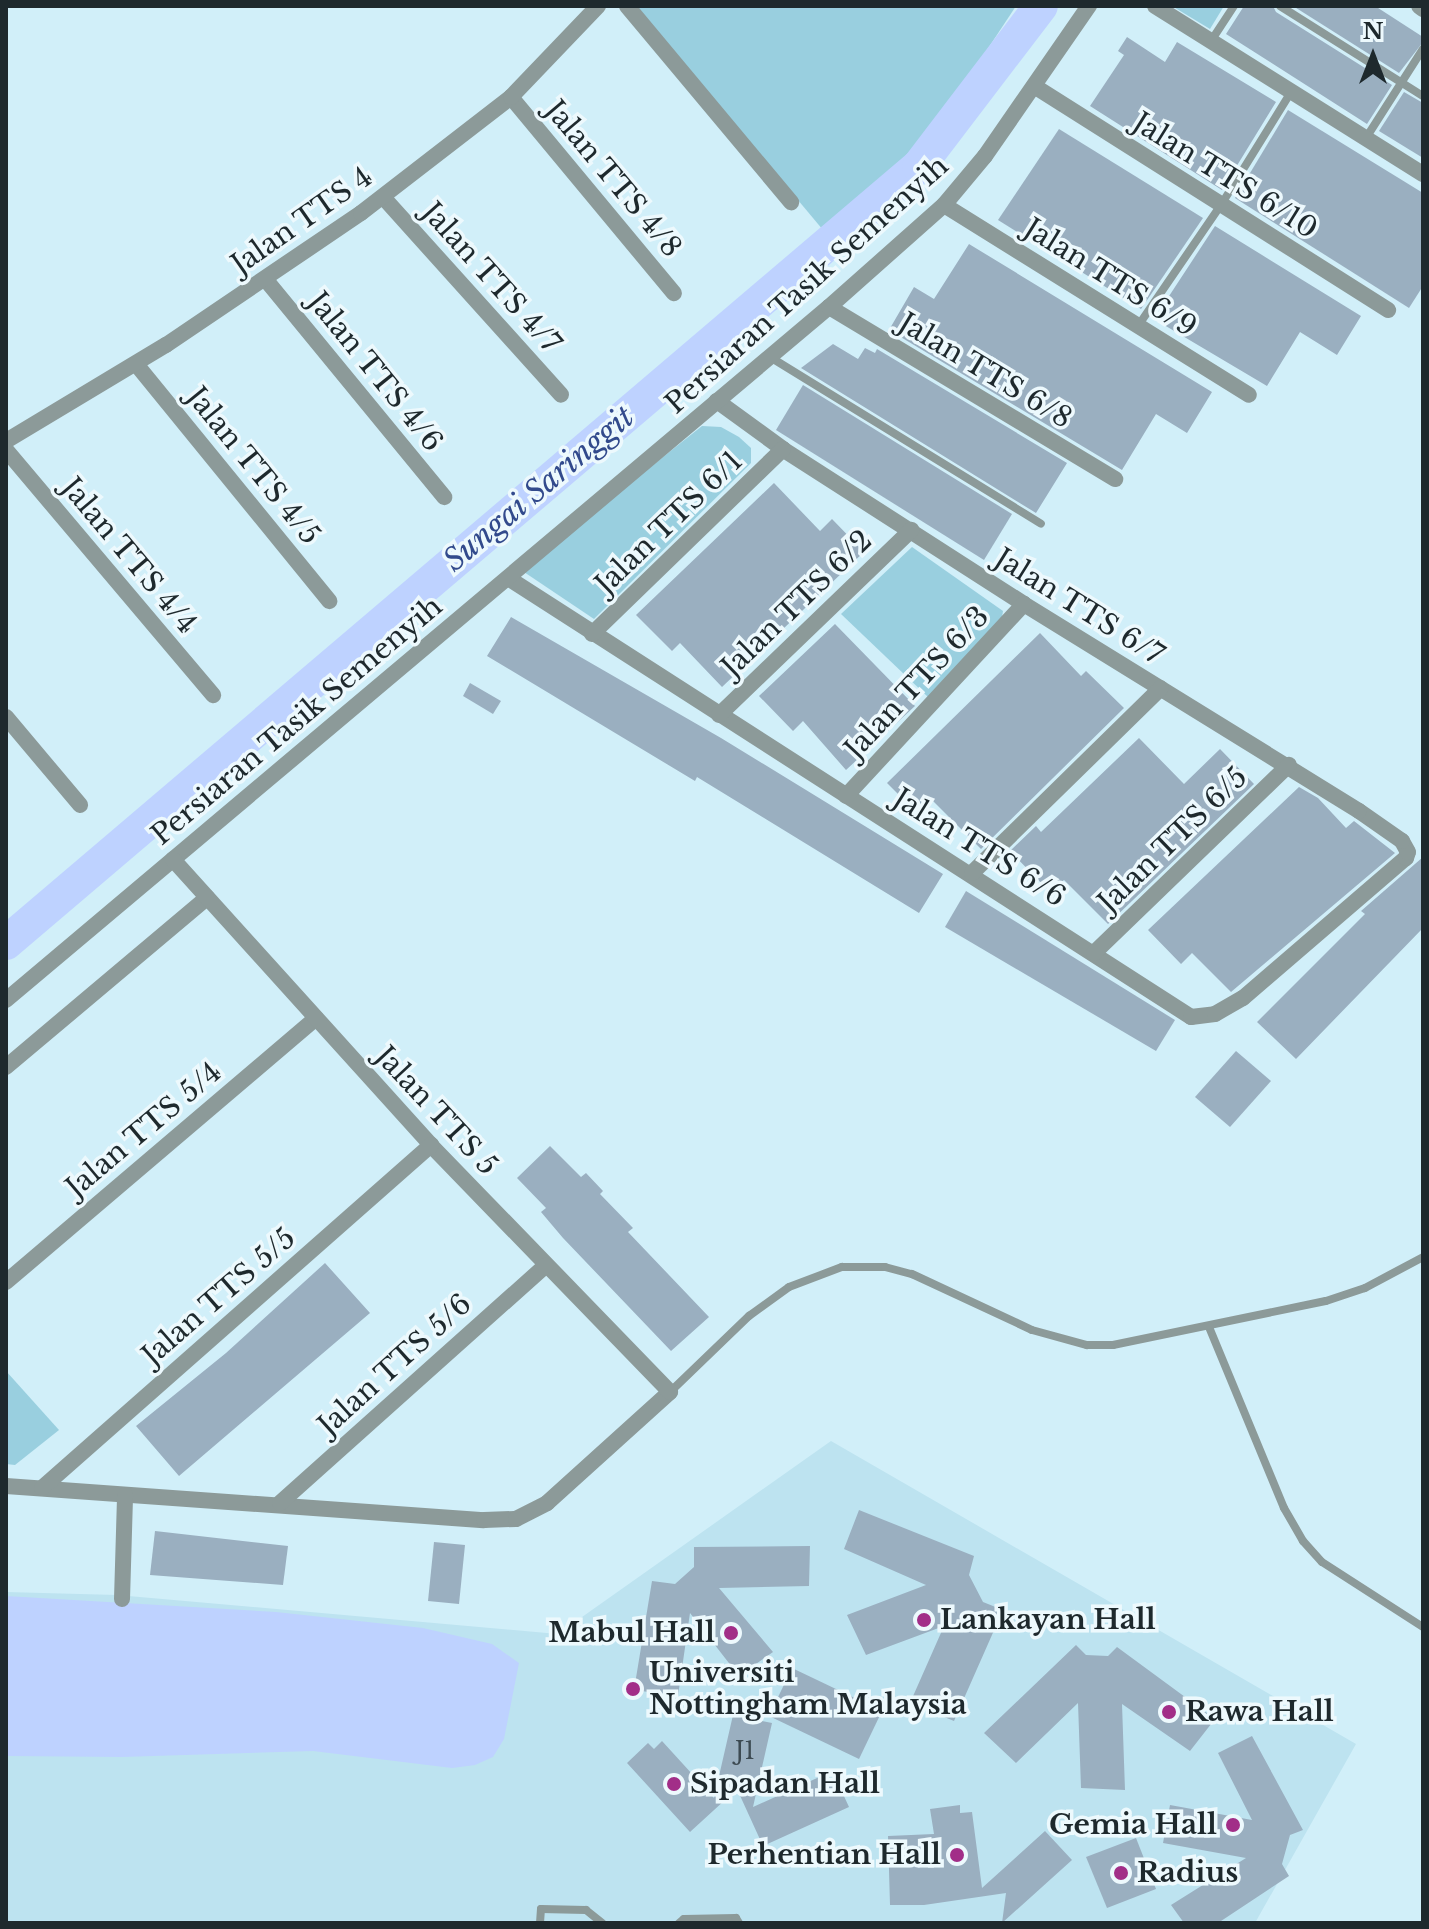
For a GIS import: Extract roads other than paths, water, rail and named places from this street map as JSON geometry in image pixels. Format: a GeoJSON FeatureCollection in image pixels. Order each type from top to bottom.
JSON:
{"type":"FeatureCollection","features":[{"type":"Feature","properties":{"kind":"street","name":"Jalan TTS 4"},"geometry":{"type":"LineString","coordinates":[[6,441],[136,364],[266,280],[383,197],[511,97],[598,6]]}},
{"type":"Feature","properties":{"kind":"street"},"geometry":{"type":"LineString","coordinates":[[627,6],[791,202]]}},
{"type":"Feature","properties":{"kind":"street","name":"Persiaran Tasik Semenyih"},"geometry":{"type":"LineString","coordinates":[[6,1000],[829,307],[944,205],[985,156],[1089,6]]}},
{"type":"Feature","properties":{"kind":"street"},"geometry":{"type":"LineString","coordinates":[[1155,6],[1423,174]]}},
{"type":"Feature","properties":{"kind":"street","name":"Jalan TTS 6/10"},"geometry":{"type":"LineString","coordinates":[[1034,86],[1388,310]]}},
{"type":"Feature","properties":{"kind":"street","name":"Jalan TTS 4/8"},"geometry":{"type":"LineString","coordinates":[[511,97],[674,293]]}},
{"type":"Feature","properties":{"kind":"street","name":"Jalan TTS 4/7"},"geometry":{"type":"LineString","coordinates":[[383,197],[561,395]]}},
{"type":"Feature","properties":{"kind":"street","name":"Jalan TTS 6/9"},"geometry":{"type":"LineString","coordinates":[[944,205],[1249,395]]}},
{"type":"Feature","properties":{"kind":"street","name":"Jalan TTS 4/6"},"geometry":{"type":"LineString","coordinates":[[266,280],[444,497]]}},
{"type":"Feature","properties":{"kind":"street","name":"Jalan TTS 6/8"},"geometry":{"type":"LineString","coordinates":[[829,307],[1115,479]]}},
{"type":"Feature","properties":{"kind":"street","name":"Jalan TTS 4/5"},"geometry":{"type":"LineString","coordinates":[[136,364],[329,601]]}},
{"type":"Feature","properties":{"kind":"street","name":"Jalan TTS 6/7"},"geometry":{"type":"LineString","coordinates":[[717,401],[783,449],[1024,604],[1289,765],[1402,841],[1408,852],[1406,858]]}},
{"type":"Feature","properties":{"kind":"street","name":"Jalan TTS 6/1"},"geometry":{"type":"LineString","coordinates":[[592,634],[783,449]]}},
{"type":"Feature","properties":{"kind":"street","name":"Jalan TTS 4/4"},"geometry":{"type":"LineString","coordinates":[[6,450],[213,695]]}},
{"type":"Feature","properties":{"kind":"street","name":"Jalan TTS 6/2"},"geometry":{"type":"LineString","coordinates":[[719,715],[911,530]]}},
{"type":"Feature","properties":{"kind":"street","name":"Jalan TTS 6/6"},"geometry":{"type":"LineString","coordinates":[[508,578],[846,796],[972,873],[1184,1014],[1204,1017],[1215,1014],[1256,988],[1406,858]]}},
{"type":"Feature","properties":{"kind":"street","name":"Jalan TTS 6/3"},"geometry":{"type":"LineString","coordinates":[[846,796],[1024,604]]}},
{"type":"Feature","properties":{"kind":"street"},"geometry":{"type":"LineString","coordinates":[[972,873],[1161,688]]}},
{"type":"Feature","properties":{"kind":"street"},"geometry":{"type":"LineString","coordinates":[[6,717],[80,805]]}},
{"type":"Feature","properties":{"kind":"street","name":"Jalan TTS 6/5"},"geometry":{"type":"LineString","coordinates":[[1094,953],[1289,765]]}},
{"type":"Feature","properties":{"kind":"street","name":"Jalan TTS 5"},"geometry":{"type":"LineString","coordinates":[[173,859],[431,1145],[670,1392]]}},
{"type":"Feature","properties":{"kind":"street"},"geometry":{"type":"LineString","coordinates":[[6,1067],[207,898]]}},
{"type":"Feature","properties":{"kind":"street","name":"Jalan TTS 5/4"},"geometry":{"type":"LineString","coordinates":[[6,1282],[316,1018]]}},
{"type":"Feature","properties":{"kind":"street","name":"Jalan TTS 5/5"},"geometry":{"type":"LineString","coordinates":[[42,1488],[431,1145]]}},
{"type":"Feature","properties":{"kind":"street","name":"Jalan TTS 5/6"},"geometry":{"type":"LineString","coordinates":[[280,1503],[545,1266]]}},
{"type":"Feature","properties":{"kind":"street"},"geometry":{"type":"LineString","coordinates":[[6,1486],[502,1521],[527,1516],[547,1503],[670,1392]]}},
{"type":"Feature","properties":{"kind":"street"},"geometry":{"type":"LineString","coordinates":[[122,1599],[125,1495]]}},
{"type":"Feature","properties":{"kind":"lane"},"geometry":{"type":"LineString","coordinates":[[1211,41],[1234,6]]}},
{"type":"Feature","properties":{"kind":"lane"},"geometry":{"type":"LineString","coordinates":[[1280,6],[1423,96]]}},
{"type":"Feature","properties":{"kind":"lane"},"geometry":{"type":"LineString","coordinates":[[1366,138],[1423,49]]}},
{"type":"Feature","properties":{"kind":"lane"},"geometry":{"type":"LineString","coordinates":[[1137,327],[1221,205],[1291,92]]}},
{"type":"Feature","properties":{"kind":"lane"},"geometry":{"type":"LineString","coordinates":[[769,356],[1041,524]]}},
{"type":"Feature","properties":{"kind":"lane"},"geometry":{"type":"LineString","coordinates":[[670,1392],[749,1316],[789,1287],[842,1267],[885,1267],[912,1274],[1032,1330],[1087,1345],[1113,1345],[1326,1301],[1365,1288],[1423,1257]]}},
{"type":"Feature","properties":{"kind":"lane"},"geometry":{"type":"LineString","coordinates":[[1209,1327],[1284,1508],[1303,1541],[1322,1562],[1423,1627]]}},
{"type":"Feature","properties":{"kind":"lane"},"geometry":{"type":"LineString","coordinates":[[540,1923],[541,1909],[586,1910],[602,1923]]}},
{"type":"Feature","properties":{"kind":"lane"},"geometry":{"type":"LineString","coordinates":[[679,1923],[684,1919],[736,1918],[739,1923]]}},
{"type":"Feature","properties":{"kind":"waterway","name":"Sungai Saringgit"},"geometry":{"type":"LineString","coordinates":[[6,943],[919,166],[1041,6]]}},
{"type":"Feature","properties":{"kind":"place","name":"Lankayan Hall"},"geometry":{"type":"Point","coordinates":[924,1620]}},
{"type":"Feature","properties":{"kind":"place","name":"Mabul Hall"},"geometry":{"type":"Point","coordinates":[731,1633]}},
{"type":"Feature","properties":{"kind":"place","name":"Universiti Nottingham Malaysia"},"geometry":{"type":"Point","coordinates":[633,1689]}},
{"type":"Feature","properties":{"kind":"place","name":"Rawa Hall"},"geometry":{"type":"Point","coordinates":[1169,1712]}},
{"type":"Feature","properties":{"kind":"place","name":"Sipadan Hall"},"geometry":{"type":"Point","coordinates":[674,1784]}},
{"type":"Feature","properties":{"kind":"place","name":"Gemia Hall"},"geometry":{"type":"Point","coordinates":[1233,1825]}},
{"type":"Feature","properties":{"kind":"place","name":"Perhentian Hall"},"geometry":{"type":"Point","coordinates":[957,1855]}},
{"type":"Feature","properties":{"kind":"place","name":"Radius"},"geometry":{"type":"Point","coordinates":[1121,1873]}}]}
